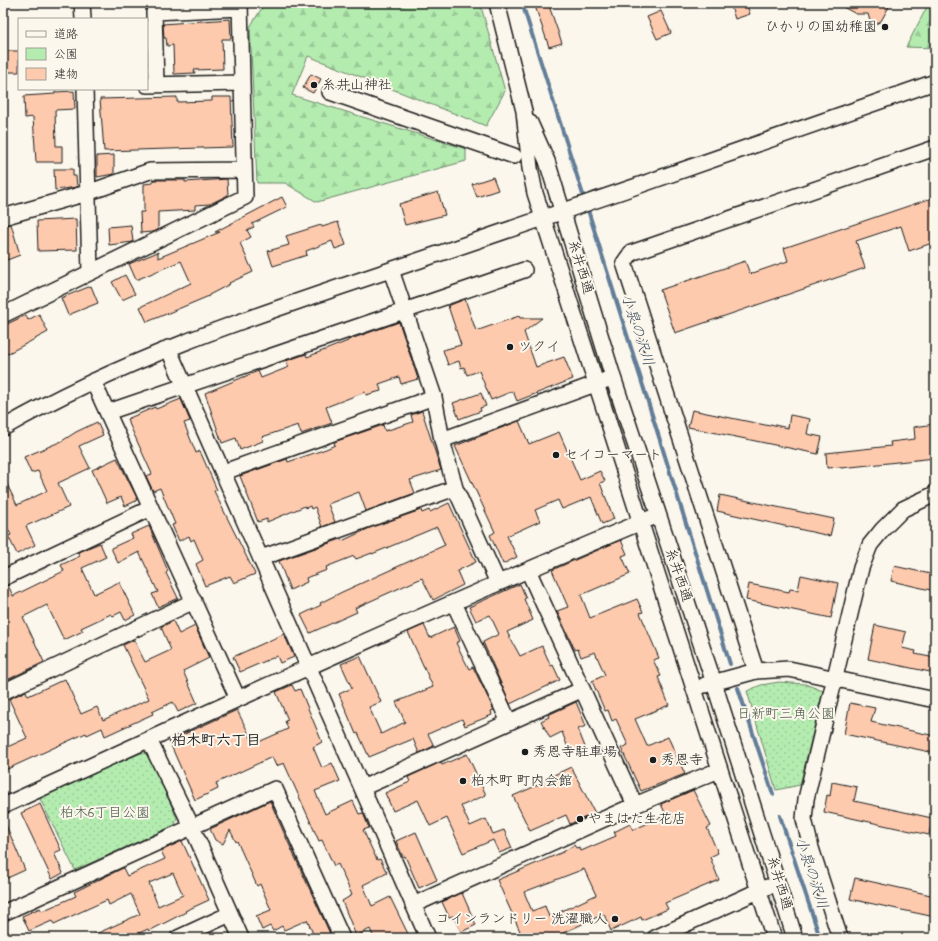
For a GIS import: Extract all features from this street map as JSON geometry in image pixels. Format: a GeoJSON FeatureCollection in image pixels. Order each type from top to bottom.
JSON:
{"type":"FeatureCollection","features":[{"type":"Feature","properties":{"kind":"street"},"geometry":{"type":"LineString","coordinates":[[82,3],[83,18]]}},
{"type":"Feature","properties":{"kind":"street"},"geometry":{"type":"LineString","coordinates":[[496,3],[524,111]]}},
{"type":"Feature","properties":{"kind":"street"},"geometry":{"type":"LineString","coordinates":[[3,315],[245,197],[243,170],[240,6],[154,12],[152,85],[241,83]]}},
{"type":"Feature","properties":{"kind":"street"},"geometry":{"type":"LineString","coordinates":[[3,428],[35,409],[93,381],[168,348],[391,270],[595,202],[935,82]]}},
{"type":"Feature","properties":{"kind":"street"},"geometry":{"type":"LineString","coordinates":[[89,90],[87,193],[90,272]]}},
{"type":"Feature","properties":{"kind":"street"},"geometry":{"type":"LineString","coordinates":[[330,92],[514,156]]}},
{"type":"Feature","properties":{"kind":"street","name":"糸井西通"},"geometry":{"type":"LineString","coordinates":[[524,111],[570,210],[613,377],[714,683],[795,938]]}},
{"type":"Feature","properties":{"kind":"street","name":"糸井西通"},"geometry":{"type":"LineString","coordinates":[[524,111],[530,168],[535,193],[774,938]]}},
{"type":"Feature","properties":{"kind":"street"},"geometry":{"type":"LineString","coordinates":[[756,671],[624,263],[631,253],[935,148]]}},
{"type":"Feature","properties":{"kind":"street"},"geometry":{"type":"LineString","coordinates":[[3,217],[87,193],[150,171],[243,170]]}},
{"type":"Feature","properties":{"kind":"street"},"geometry":{"type":"LineString","coordinates":[[391,270],[434,397],[442,440],[455,488],[498,583]]}},
{"type":"Feature","properties":{"kind":"street"},"geometry":{"type":"LineString","coordinates":[[108,412],[524,270]]}},
{"type":"Feature","properties":{"kind":"street"},"geometry":{"type":"LineString","coordinates":[[168,348],[310,666],[412,905],[428,938]]}},
{"type":"Feature","properties":{"kind":"street"},"geometry":{"type":"LineString","coordinates":[[442,440],[613,377]]}},
{"type":"Feature","properties":{"kind":"street"},"geometry":{"type":"LineString","coordinates":[[93,381],[238,699]]}},
{"type":"Feature","properties":{"kind":"street"},"geometry":{"type":"LineString","coordinates":[[224,472],[434,397]]}},
{"type":"Feature","properties":{"kind":"street"},"geometry":{"type":"LineString","coordinates":[[261,558],[455,488]]}},
{"type":"Feature","properties":{"kind":"street"},"geometry":{"type":"LineString","coordinates":[[840,938],[811,848],[804,819],[806,799],[861,568],[870,545],[883,528],[903,509],[935,494]]}},
{"type":"Feature","properties":{"kind":"street"},"geometry":{"type":"LineString","coordinates":[[5,572],[151,508]]}},
{"type":"Feature","properties":{"kind":"street"},"geometry":{"type":"LineString","coordinates":[[3,806],[310,666],[528,570],[658,516]]}},
{"type":"Feature","properties":{"kind":"street"},"geometry":{"type":"LineString","coordinates":[[528,570],[581,690],[635,806]]}},
{"type":"Feature","properties":{"kind":"street"},"geometry":{"type":"LineString","coordinates":[[3,692],[194,601]]}},
{"type":"Feature","properties":{"kind":"street"},"geometry":{"type":"LineString","coordinates":[[454,603],[508,722]]}},
{"type":"Feature","properties":{"kind":"street"},"geometry":{"type":"LineString","coordinates":[[693,689],[756,671],[789,669],[835,677],[935,700]]}},
{"type":"Feature","properties":{"kind":"street"},"geometry":{"type":"LineString","coordinates":[[362,788],[581,690]]}},
{"type":"Feature","properties":{"kind":"street"},"geometry":{"type":"LineString","coordinates":[[149,740],[192,827],[241,938]]}},
{"type":"Feature","properties":{"kind":"street"},"geometry":{"type":"LineString","coordinates":[[412,905],[719,770]]}},
{"type":"Feature","properties":{"kind":"street"},"geometry":{"type":"LineString","coordinates":[[3,913],[275,789],[342,938]]}},
{"type":"Feature","properties":{"kind":"street"},"geometry":{"type":"LineString","coordinates":[[655,938],[778,882]]}},
{"type":"Feature","properties":{"kind":"street"},"geometry":{"type":"LineString","coordinates":[[178,938],[230,914]]}},
{"type":"Feature","properties":{"kind":"green space"},"geometry":{"type":"Polygon","coordinates":[[[265,3],[480,3],[505,91],[486,126],[308,56],[292,95],[466,149],[466,161],[317,202],[285,183],[257,183],[250,27],[265,3]]]}},
{"type":"Feature","properties":{"kind":"green space"},"geometry":{"type":"Polygon","coordinates":[[[929,3],[935,3],[935,48],[906,47],[929,3]]]}},
{"type":"Feature","properties":{"kind":"green space","name":"日新町三角公園"},"geometry":{"type":"Polygon","coordinates":[[[779,682],[805,684],[823,691],[800,785],[776,790],[747,691],[761,685],[779,682]]]}},
{"type":"Feature","properties":{"kind":"green space","name":"柏木6丁目公園"},"geometry":{"type":"Polygon","coordinates":[[[141,753],[148,753],[177,818],[175,825],[75,870],[39,797],[141,753]]]}},
{"type":"Feature","properties":{"kind":"building"},"geometry":{"type":"Polygon","coordinates":[[[534,3],[548,3],[562,43],[549,47],[534,3]]]}},
{"type":"Feature","properties":{"kind":"building"},"geometry":{"type":"Polygon","coordinates":[[[730,3],[746,3],[750,14],[735,19],[730,3]]]}},
{"type":"Feature","properties":{"kind":"building"},"geometry":{"type":"Polygon","coordinates":[[[836,3],[891,3],[881,21],[876,24],[870,21],[868,14],[856,14],[836,3]]]}},
{"type":"Feature","properties":{"kind":"building"},"geometry":{"type":"Polygon","coordinates":[[[661,11],[671,33],[657,39],[647,17],[661,11]]]}},
{"type":"Feature","properties":{"kind":"building"},"geometry":{"type":"Polygon","coordinates":[[[230,19],[231,39],[222,39],[223,69],[194,70],[195,73],[174,74],[173,45],[167,46],[166,38],[164,38],[163,24],[230,19]]]}},
{"type":"Feature","properties":{"kind":"building"},"geometry":{"type":"Polygon","coordinates":[[[3,51],[18,51],[18,72],[3,72],[3,51]]]}},
{"type":"Feature","properties":{"kind":"building","name":"糸井山神社"},"geometry":{"type":"Polygon","coordinates":[[[311,74],[321,79],[313,93],[303,88],[311,74]]]}},
{"type":"Feature","properties":{"kind":"building"},"geometry":{"type":"Polygon","coordinates":[[[74,91],[75,109],[55,110],[56,146],[62,146],[62,162],[36,162],[33,117],[25,118],[24,96],[74,91]]]}},
{"type":"Feature","properties":{"kind":"building"},"geometry":{"type":"Polygon","coordinates":[[[177,97],[177,102],[212,101],[212,97],[231,97],[233,147],[104,151],[100,99],[177,97]]]}},
{"type":"Feature","properties":{"kind":"building"},"geometry":{"type":"Polygon","coordinates":[[[114,155],[114,174],[97,177],[97,156],[114,155]]]}},
{"type":"Feature","properties":{"kind":"building"},"geometry":{"type":"Polygon","coordinates":[[[54,169],[73,169],[73,176],[76,176],[77,187],[55,190],[54,169]]]}},
{"type":"Feature","properties":{"kind":"building"},"geometry":{"type":"Polygon","coordinates":[[[493,177],[498,190],[477,197],[472,184],[493,177]]]}},
{"type":"Feature","properties":{"kind":"building"},"geometry":{"type":"Polygon","coordinates":[[[227,179],[228,195],[210,204],[195,205],[195,210],[158,212],[158,230],[141,233],[140,212],[144,212],[144,184],[153,183],[153,180],[185,180],[185,182],[227,179]]]}},
{"type":"Feature","properties":{"kind":"building"},"geometry":{"type":"Polygon","coordinates":[[[438,192],[445,215],[405,225],[399,204],[438,192]]]}},
{"type":"Feature","properties":{"kind":"building"},"geometry":{"type":"Polygon","coordinates":[[[282,197],[287,207],[252,224],[254,227],[247,230],[251,237],[240,243],[253,272],[229,283],[230,284],[209,296],[147,322],[140,307],[191,283],[181,261],[136,280],[129,264],[158,252],[158,258],[220,232],[215,232],[282,197]]]}},
{"type":"Feature","properties":{"kind":"building"},"geometry":{"type":"Polygon","coordinates":[[[935,197],[935,242],[909,251],[901,226],[856,241],[865,268],[675,333],[660,290],[745,261],[750,274],[788,261],[784,248],[935,197]]]}},
{"type":"Feature","properties":{"kind":"building"},"geometry":{"type":"Polygon","coordinates":[[[76,219],[77,250],[38,251],[37,221],[76,219]]]}},
{"type":"Feature","properties":{"kind":"building"},"geometry":{"type":"Polygon","coordinates":[[[338,222],[346,245],[335,249],[332,241],[306,251],[307,255],[273,266],[268,251],[289,245],[286,236],[321,225],[322,227],[338,222]]]}},
{"type":"Feature","properties":{"kind":"building"},"geometry":{"type":"Polygon","coordinates":[[[11,224],[20,255],[7,260],[3,250],[3,226],[11,224]]]}},
{"type":"Feature","properties":{"kind":"building"},"geometry":{"type":"Polygon","coordinates":[[[131,225],[133,242],[109,245],[108,227],[131,225]]]}},
{"type":"Feature","properties":{"kind":"building"},"geometry":{"type":"Polygon","coordinates":[[[125,275],[135,294],[122,300],[112,282],[125,275]]]}},
{"type":"Feature","properties":{"kind":"building"},"geometry":{"type":"Polygon","coordinates":[[[91,286],[98,303],[68,315],[61,298],[91,286]]]}},
{"type":"Feature","properties":{"kind":"building"},"geometry":{"type":"Polygon","coordinates":[[[465,299],[476,331],[519,316],[520,318],[542,318],[524,332],[536,367],[564,357],[573,379],[517,401],[513,391],[491,400],[479,371],[467,375],[464,367],[461,368],[459,361],[448,365],[443,350],[461,345],[448,306],[465,299]]]}},
{"type":"Feature","properties":{"kind":"building"},"geometry":{"type":"Polygon","coordinates":[[[39,314],[48,332],[3,356],[3,326],[26,315],[28,320],[39,314]]]}},
{"type":"Feature","properties":{"kind":"building"},"geometry":{"type":"Polygon","coordinates":[[[399,322],[418,379],[401,384],[399,377],[379,384],[381,391],[366,395],[365,392],[326,407],[332,423],[301,434],[298,425],[262,437],[263,441],[240,450],[236,438],[222,443],[205,393],[258,371],[261,378],[289,367],[286,361],[306,354],[307,357],[348,340],[399,322]]]}},
{"type":"Feature","properties":{"kind":"building"},"geometry":{"type":"Polygon","coordinates":[[[481,393],[486,406],[480,408],[481,411],[459,419],[453,403],[481,393]]]}},
{"type":"Feature","properties":{"kind":"building"},"geometry":{"type":"Polygon","coordinates":[[[181,399],[190,421],[184,423],[196,453],[200,451],[217,490],[214,491],[255,574],[234,583],[230,576],[205,586],[196,564],[203,560],[194,539],[191,541],[189,536],[179,541],[172,525],[175,524],[160,488],[153,491],[146,476],[152,474],[127,419],[155,407],[156,409],[181,399]]]}},
{"type":"Feature","properties":{"kind":"building"},"geometry":{"type":"Polygon","coordinates":[[[692,410],[770,426],[770,424],[788,428],[790,415],[810,419],[807,434],[822,437],[818,454],[688,427],[692,410]]]}},
{"type":"Feature","properties":{"kind":"building"},"geometry":{"type":"Polygon","coordinates":[[[422,411],[441,470],[410,480],[415,493],[366,511],[359,492],[328,504],[335,522],[322,527],[315,507],[311,509],[310,506],[306,508],[305,506],[267,522],[267,519],[258,522],[240,476],[287,459],[288,462],[326,449],[335,445],[334,442],[383,425],[385,431],[413,422],[411,415],[422,411]]]}},
{"type":"Feature","properties":{"kind":"building"},"geometry":{"type":"Polygon","coordinates":[[[519,421],[529,444],[559,432],[580,480],[600,471],[605,481],[600,483],[614,519],[602,524],[591,497],[562,509],[558,500],[535,510],[540,521],[507,536],[517,557],[503,564],[490,535],[495,532],[455,446],[519,421]]]}},
{"type":"Feature","properties":{"kind":"building"},"geometry":{"type":"Polygon","coordinates":[[[97,422],[103,435],[79,446],[90,468],[58,483],[69,507],[26,526],[35,545],[17,554],[8,536],[11,535],[3,519],[3,476],[17,505],[47,491],[38,471],[31,473],[24,457],[62,441],[76,432],[97,422]]]}},
{"type":"Feature","properties":{"kind":"building"},"geometry":{"type":"Polygon","coordinates":[[[935,424],[935,458],[841,468],[827,468],[826,453],[891,446],[890,442],[915,439],[914,427],[935,424]]]}},
{"type":"Feature","properties":{"kind":"building"},"geometry":{"type":"Polygon","coordinates":[[[117,458],[137,498],[136,501],[125,506],[121,497],[107,503],[92,470],[117,458]]]}},
{"type":"Feature","properties":{"kind":"building"},"geometry":{"type":"Polygon","coordinates":[[[720,495],[834,519],[830,536],[717,511],[720,495]]]}},
{"type":"Feature","properties":{"kind":"building"},"geometry":{"type":"Polygon","coordinates":[[[449,503],[476,562],[457,571],[463,585],[433,600],[422,578],[355,608],[357,612],[310,633],[301,615],[342,592],[445,545],[437,527],[372,554],[356,559],[354,556],[326,567],[327,570],[306,578],[307,582],[290,590],[279,561],[341,539],[342,541],[372,527],[421,510],[422,513],[429,510],[430,512],[449,503]]]}},
{"type":"Feature","properties":{"kind":"building"},"geometry":{"type":"Polygon","coordinates":[[[149,526],[168,571],[166,573],[178,598],[158,607],[152,594],[158,592],[139,552],[118,563],[111,548],[133,538],[131,534],[149,526]]]}},
{"type":"Feature","properties":{"kind":"building"},"geometry":{"type":"Polygon","coordinates":[[[621,540],[627,554],[622,556],[630,574],[581,595],[590,618],[637,599],[643,612],[640,613],[659,658],[653,660],[661,676],[658,677],[669,705],[635,719],[647,746],[668,737],[685,774],[641,791],[621,748],[628,745],[616,719],[612,721],[608,710],[605,711],[592,681],[605,675],[595,652],[581,657],[578,649],[575,650],[557,611],[568,607],[552,570],[621,540]]]}},
{"type":"Feature","properties":{"kind":"building"},"geometry":{"type":"Polygon","coordinates":[[[100,543],[106,557],[82,568],[94,594],[119,582],[135,615],[125,620],[121,612],[113,616],[111,614],[81,628],[83,631],[64,640],[47,605],[23,617],[44,662],[7,680],[3,672],[3,587],[8,585],[13,596],[64,571],[61,565],[80,556],[78,552],[100,543]]]}},
{"type":"Feature","properties":{"kind":"building"},"geometry":{"type":"Polygon","coordinates":[[[894,566],[935,575],[935,591],[891,581],[894,566]]]}},
{"type":"Feature","properties":{"kind":"building"},"geometry":{"type":"Polygon","coordinates":[[[801,575],[838,583],[831,618],[746,600],[749,584],[789,592],[790,589],[798,590],[801,575]]]}},
{"type":"Feature","properties":{"kind":"building"},"geometry":{"type":"Polygon","coordinates":[[[520,584],[526,598],[524,599],[533,620],[507,632],[520,656],[542,646],[551,666],[553,665],[560,680],[510,704],[483,642],[499,634],[490,615],[476,621],[469,607],[520,584]]]}},
{"type":"Feature","properties":{"kind":"building"},"geometry":{"type":"Polygon","coordinates":[[[173,621],[179,634],[195,626],[209,658],[183,671],[197,703],[178,712],[173,702],[152,712],[153,714],[105,736],[102,728],[87,735],[86,733],[3,771],[3,749],[27,738],[9,699],[26,691],[28,696],[65,679],[81,714],[97,707],[103,720],[149,699],[123,645],[134,640],[145,662],[171,650],[161,627],[173,621]]]}},
{"type":"Feature","properties":{"kind":"building"},"geometry":{"type":"Polygon","coordinates":[[[424,625],[430,638],[454,627],[460,641],[456,643],[469,669],[473,667],[494,710],[491,711],[492,715],[465,726],[462,719],[428,734],[434,746],[419,753],[413,739],[369,757],[358,733],[356,734],[339,694],[352,688],[341,664],[360,656],[381,702],[369,707],[381,734],[405,722],[396,702],[433,687],[408,632],[424,625]]]}},
{"type":"Feature","properties":{"kind":"building"},"geometry":{"type":"Polygon","coordinates":[[[875,625],[906,632],[902,648],[916,651],[915,654],[935,658],[935,673],[868,659],[875,625]]]}},
{"type":"Feature","properties":{"kind":"building"},"geometry":{"type":"Polygon","coordinates":[[[284,634],[294,657],[280,663],[277,656],[240,672],[233,657],[284,634]]]}},
{"type":"Feature","properties":{"kind":"building"},"geometry":{"type":"Polygon","coordinates":[[[292,685],[295,691],[300,689],[322,742],[313,747],[322,768],[332,763],[340,781],[315,791],[325,814],[353,801],[359,814],[363,813],[369,828],[363,830],[377,860],[380,859],[387,873],[363,885],[372,906],[390,897],[410,938],[374,938],[370,929],[356,936],[342,901],[352,895],[338,864],[334,866],[322,840],[319,841],[284,763],[276,766],[272,757],[216,783],[218,789],[195,800],[169,741],[237,710],[254,744],[288,729],[285,721],[288,720],[276,692],[292,685]]]}},
{"type":"Feature","properties":{"kind":"building"},"geometry":{"type":"Polygon","coordinates":[[[576,702],[586,726],[578,729],[585,747],[570,753],[562,732],[550,738],[541,721],[549,717],[548,715],[576,702]]]}},
{"type":"Feature","properties":{"kind":"building"},"geometry":{"type":"Polygon","coordinates":[[[850,703],[875,708],[871,722],[935,736],[935,753],[844,734],[850,703]]]}},
{"type":"Feature","properties":{"kind":"building"},"geometry":{"type":"Polygon","coordinates":[[[467,754],[486,795],[461,806],[470,826],[486,819],[493,834],[504,830],[512,848],[499,853],[493,840],[463,853],[447,818],[430,826],[418,800],[393,811],[385,793],[410,782],[408,777],[441,762],[442,765],[467,754]]]}},
{"type":"Feature","properties":{"kind":"building"},"geometry":{"type":"Polygon","coordinates":[[[571,767],[595,813],[570,824],[566,815],[530,831],[513,796],[538,785],[537,783],[571,767]]]}},
{"type":"Feature","properties":{"kind":"building"},"geometry":{"type":"Polygon","coordinates":[[[832,782],[857,787],[854,801],[932,818],[929,835],[824,812],[827,795],[830,796],[832,782]]]}},
{"type":"Feature","properties":{"kind":"building"},"geometry":{"type":"Polygon","coordinates":[[[693,790],[711,826],[707,828],[718,853],[710,857],[719,880],[665,903],[668,909],[642,920],[641,917],[611,931],[604,914],[563,933],[565,938],[523,938],[497,880],[563,852],[574,845],[576,848],[579,847],[581,851],[616,836],[614,832],[630,824],[633,830],[666,815],[661,804],[693,790]],[[584,869],[524,892],[532,911],[545,906],[549,917],[596,895],[584,869]]]}},
{"type":"Feature","properties":{"kind":"building"},"geometry":{"type":"Polygon","coordinates":[[[270,801],[332,938],[315,938],[307,920],[284,930],[282,926],[273,931],[270,926],[262,930],[256,916],[271,910],[260,884],[257,886],[237,841],[236,842],[230,830],[223,844],[215,840],[210,829],[270,801]]]}},
{"type":"Feature","properties":{"kind":"building"},"geometry":{"type":"Polygon","coordinates":[[[40,804],[61,850],[54,853],[63,873],[52,879],[21,813],[40,804]]]}},
{"type":"Feature","properties":{"kind":"building"},"geometry":{"type":"Polygon","coordinates":[[[3,818],[25,870],[3,880],[3,818]]]}},
{"type":"Feature","properties":{"kind":"building"},"geometry":{"type":"Polygon","coordinates":[[[416,832],[437,880],[419,888],[405,856],[403,857],[396,841],[416,832]]]}},
{"type":"Feature","properties":{"kind":"building"},"geometry":{"type":"Polygon","coordinates":[[[182,841],[209,900],[185,911],[186,912],[149,931],[148,929],[128,938],[87,938],[140,914],[131,894],[109,905],[107,900],[54,924],[52,921],[29,931],[22,916],[40,908],[42,911],[76,896],[74,892],[123,868],[127,876],[165,859],[161,851],[182,841]],[[173,873],[149,883],[158,906],[183,895],[173,873]]]}},
{"type":"Feature","properties":{"kind":"building"},"geometry":{"type":"Polygon","coordinates":[[[855,878],[935,896],[935,917],[850,899],[855,878]]]}},
{"type":"Feature","properties":{"kind":"building"},"geometry":{"type":"Polygon","coordinates":[[[462,893],[476,925],[461,932],[453,916],[449,917],[442,902],[462,893]]]}},
{"type":"Feature","properties":{"kind":"waterway","name":"小泉の沢川"},"geometry":{"type":"LineString","coordinates":[[522,3],[585,201]]}},
{"type":"Feature","properties":{"kind":"waterway","name":"小泉の沢川"},"geometry":{"type":"LineString","coordinates":[[587,207],[730,664]]}},
{"type":"Feature","properties":{"kind":"waterway","name":"小泉の沢川"},"geometry":{"type":"LineString","coordinates":[[738,688],[773,794]]}},
{"type":"Feature","properties":{"kind":"waterway","name":"小泉の沢川"},"geometry":{"type":"LineString","coordinates":[[780,816],[820,938]]}},
{"type":"Feature","properties":{"kind":"place","name":"ひかりの国幼稚園"},"geometry":{"type":"Point","coordinates":[885,27]}},
{"type":"Feature","properties":{"kind":"place","name":"糸井山神社"},"geometry":{"type":"Point","coordinates":[314,85]}},
{"type":"Feature","properties":{"kind":"place","name":"ツクイ"},"geometry":{"type":"Point","coordinates":[510,347]}},
{"type":"Feature","properties":{"kind":"place","name":"セイコーマート"},"geometry":{"type":"Point","coordinates":[556,455]}},
{"type":"Feature","properties":{"kind":"place","name":"秀恩寺駐車場"},"geometry":{"type":"Point","coordinates":[525,752]}},
{"type":"Feature","properties":{"kind":"place","name":"秀恩寺"},"geometry":{"type":"Point","coordinates":[653,760]}},
{"type":"Feature","properties":{"kind":"place","name":"柏木町 町内会館"},"geometry":{"type":"Point","coordinates":[463,781]}},
{"type":"Feature","properties":{"kind":"place","name":"やまはた生花店"},"geometry":{"type":"Point","coordinates":[580,819]}},
{"type":"Feature","properties":{"kind":"place","name":"コインランドリー 洗濯職人"},"geometry":{"type":"Point","coordinates":[615,919]}},
{"type":"Feature","properties":{"kind":"district","name":"柏木町六丁目"},"geometry":{"type":"Point","coordinates":[216,741]}}]}
